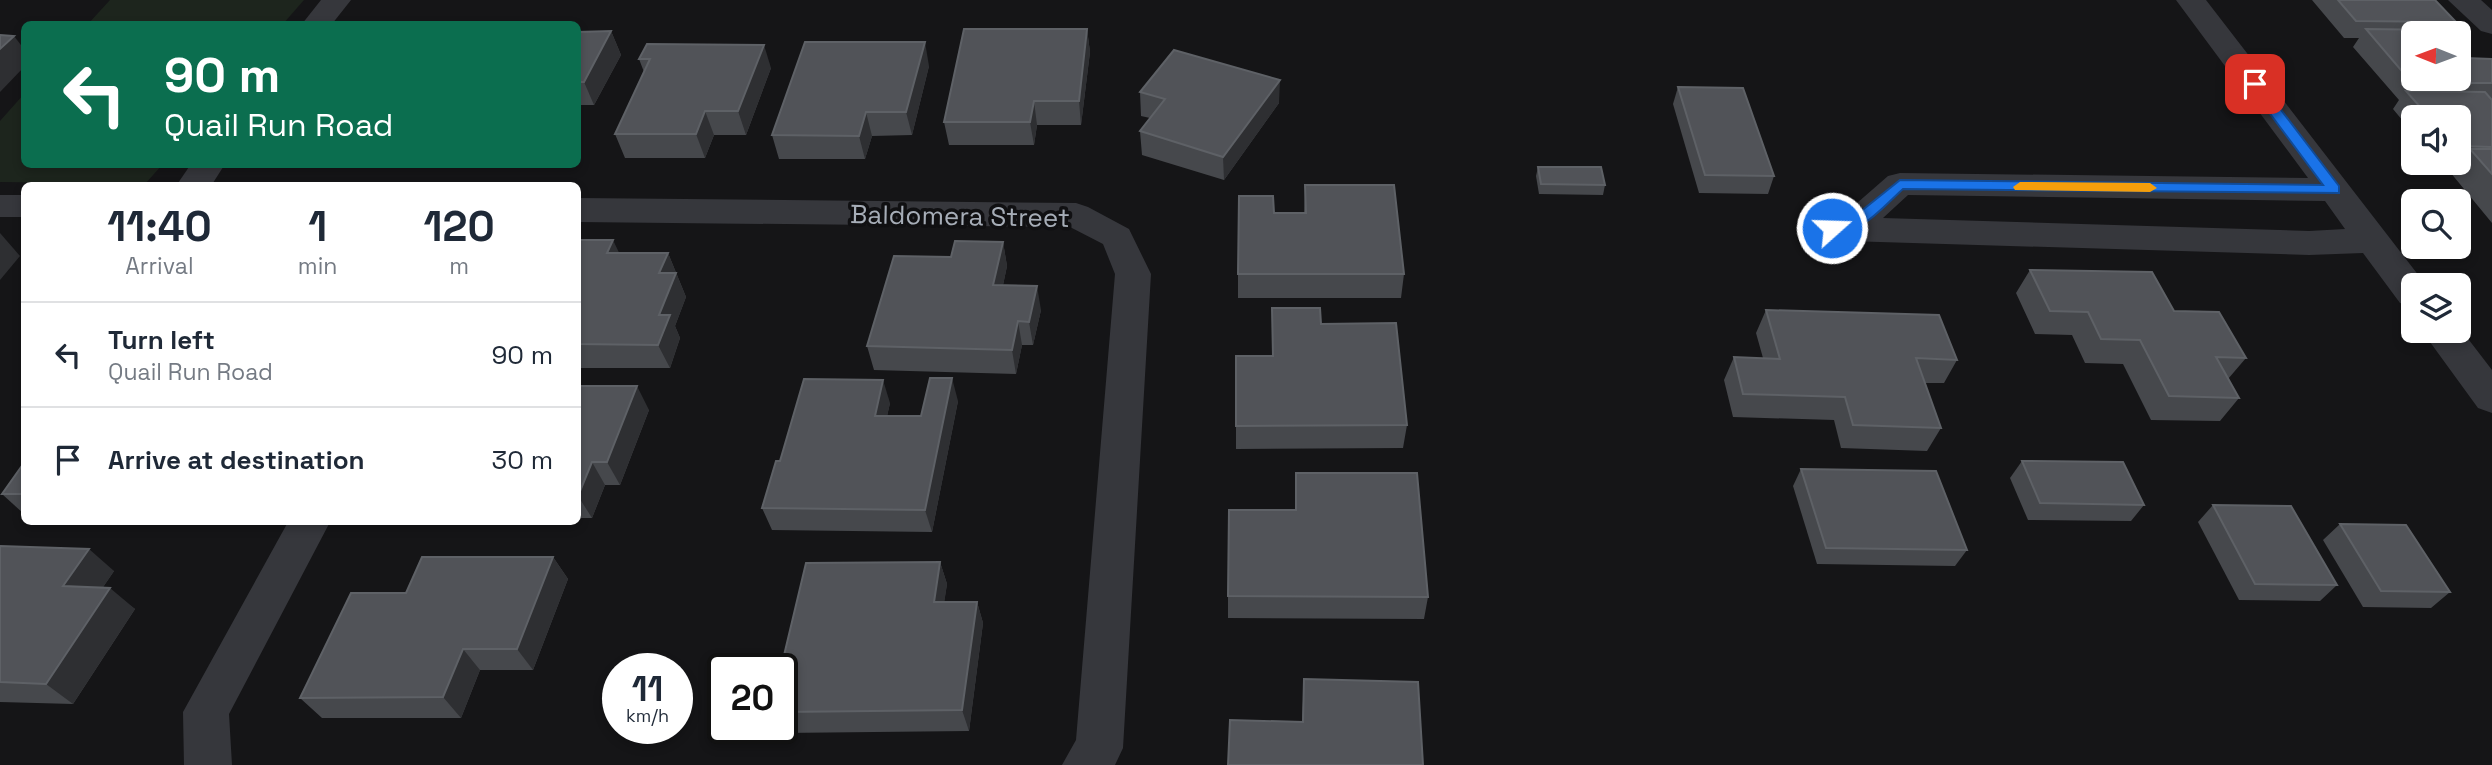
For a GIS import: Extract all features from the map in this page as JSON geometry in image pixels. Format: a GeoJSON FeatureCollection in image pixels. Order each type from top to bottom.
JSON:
{"type":"FeatureCollection","features":[{"type":"Feature","properties":{"kind":"street"},"geometry":{"type":"LineString","coordinates":[[319,21],[336,0]]}},
{"type":"Feature","properties":{"kind":"street"},"geometry":{"type":"LineString","coordinates":[[2191,0],[2401,278]]}},
{"type":"Feature","properties":{"kind":"street"},"geometry":{"type":"LineString","coordinates":[[195,182],[206,168]]}},
{"type":"Feature","properties":{"kind":"street"},"geometry":{"type":"LineString","coordinates":[[2334,190],[1900,184],[1832,228],[2309,243],[2373,240]]}},
{"type":"Feature","properties":{"kind":"street"},"geometry":{"type":"LineString","coordinates":[[0,206],[21,206]]}},
{"type":"Feature","properties":{"kind":"street","name":"Baldomera Street"},"geometry":{"type":"LineString","coordinates":[[581,210],[1076,215],[1117,237],[1133,274],[1092,756]]}},
{"type":"Feature","properties":{"kind":"street"},"geometry":{"type":"LineString","coordinates":[[2450,343],[2492,398]]}},
{"type":"Feature","properties":{"kind":"street"},"geometry":{"type":"LineString","coordinates":[[208,765],[206,712],[307,525]]}},
{"type":"Feature","properties":{"kind":"shaded area"},"geometry":{"type":"Polygon","coordinates":[[[110,0],[304,0],[286,21],[91,21],[110,0]]]}},
{"type":"Feature","properties":{"kind":"shaded area"},"geometry":{"type":"Polygon","coordinates":[[[21,97],[21,168],[159,168],[147,182],[0,182],[0,121],[21,97]]]}},
{"type":"Feature","properties":{"kind":"building"},"geometry":{"type":"Polygon","coordinates":[[[2338,0],[2435,0],[2455,21],[2401,21],[2356,21],[2338,0]]]}},
{"type":"Feature","properties":{"kind":"building"},"geometry":{"type":"Polygon","coordinates":[[[964,29],[1087,29],[1079,101],[1034,101],[1030,122],[944,122],[964,29]]]}},
{"type":"Feature","properties":{"kind":"building"},"geometry":{"type":"Polygon","coordinates":[[[2366,29],[2401,29],[2401,70],[2366,29]]]}},
{"type":"Feature","properties":{"kind":"building"},"geometry":{"type":"Polygon","coordinates":[[[611,31],[584,82],[581,82],[581,32],[611,31]]]}},
{"type":"Feature","properties":{"kind":"building"},"geometry":{"type":"Polygon","coordinates":[[[0,35],[14,36],[0,49],[0,35]]]}},
{"type":"Feature","properties":{"kind":"building"},"geometry":{"type":"Polygon","coordinates":[[[805,42],[925,42],[906,112],[866,112],[859,136],[772,135],[805,42]]]}},
{"type":"Feature","properties":{"kind":"building"},"geometry":{"type":"Polygon","coordinates":[[[647,44],[764,45],[738,111],[705,111],[696,134],[615,134],[650,59],[639,59],[647,44]]]}},
{"type":"Feature","properties":{"kind":"building"},"geometry":{"type":"Polygon","coordinates":[[[1174,50],[1280,80],[1223,157],[1140,131],[1165,99],[1140,92],[1174,50]]]}},
{"type":"Feature","properties":{"kind":"building"},"geometry":{"type":"Polygon","coordinates":[[[2471,58],[2492,59],[2492,83],[2471,83],[2471,58]]]}},
{"type":"Feature","properties":{"kind":"building"},"geometry":{"type":"Polygon","coordinates":[[[1678,87],[1743,88],[1774,176],[1705,175],[1678,87]]]}},
{"type":"Feature","properties":{"kind":"building"},"geometry":{"type":"Polygon","coordinates":[[[2406,91],[2485,92],[2492,100],[2492,147],[2471,146],[2471,105],[2418,105],[2406,91]]]}},
{"type":"Feature","properties":{"kind":"building"},"geometry":{"type":"Polygon","coordinates":[[[2471,149],[2492,149],[2492,174],[2471,150],[2471,149]]]}},
{"type":"Feature","properties":{"kind":"building"},"geometry":{"type":"Polygon","coordinates":[[[1538,167],[1601,167],[1605,185],[1541,184],[1538,167]]]}},
{"type":"Feature","properties":{"kind":"building"},"geometry":{"type":"Polygon","coordinates":[[[1305,185],[1394,185],[1404,274],[1238,274],[1239,196],[1273,196],[1274,213],[1306,213],[1305,185]]]}},
{"type":"Feature","properties":{"kind":"building"},"geometry":{"type":"Polygon","coordinates":[[[581,240],[613,240],[607,253],[668,253],[659,273],[676,273],[659,315],[670,315],[658,345],[581,344],[581,240]]]}},
{"type":"Feature","properties":{"kind":"building"},"geometry":{"type":"Polygon","coordinates":[[[955,241],[1003,242],[993,285],[1037,286],[1029,322],[1018,321],[1012,350],[867,346],[894,256],[951,257],[955,241]]]}},
{"type":"Feature","properties":{"kind":"building"},"geometry":{"type":"Polygon","coordinates":[[[2030,270],[2152,272],[2174,311],[2219,312],[2246,358],[2216,357],[2239,398],[2169,396],[2140,340],[2101,339],[2088,312],[2050,311],[2030,270]]]}},
{"type":"Feature","properties":{"kind":"building"},"geometry":{"type":"Polygon","coordinates":[[[1272,308],[1320,308],[1321,324],[1396,323],[1407,425],[1236,426],[1236,356],[1273,356],[1272,308]]]}},
{"type":"Feature","properties":{"kind":"building"},"geometry":{"type":"Polygon","coordinates":[[[1766,310],[1939,315],[1957,360],[1916,358],[1941,428],[1853,425],[1845,397],[1743,394],[1734,357],[1780,359],[1766,310]]]}},
{"type":"Feature","properties":{"kind":"building"},"geometry":{"type":"Polygon","coordinates":[[[930,378],[952,378],[925,510],[762,508],[776,461],[780,461],[804,379],[883,380],[875,416],[921,416],[930,378]]]}},
{"type":"Feature","properties":{"kind":"building"},"geometry":{"type":"Polygon","coordinates":[[[581,386],[637,386],[607,462],[592,462],[581,489],[581,386]]]}},
{"type":"Feature","properties":{"kind":"building"},"geometry":{"type":"Polygon","coordinates":[[[2022,461],[2123,462],[2144,505],[2040,503],[2022,461]]]}},
{"type":"Feature","properties":{"kind":"building"},"geometry":{"type":"Polygon","coordinates":[[[21,467],[21,494],[2,494],[21,467]]]}},
{"type":"Feature","properties":{"kind":"building"},"geometry":{"type":"Polygon","coordinates":[[[1801,469],[1936,471],[1967,550],[1826,548],[1801,469]]]}},
{"type":"Feature","properties":{"kind":"building"},"geometry":{"type":"Polygon","coordinates":[[[1296,473],[1417,473],[1428,597],[1228,596],[1229,510],[1296,510],[1296,473]]]}},
{"type":"Feature","properties":{"kind":"building"},"geometry":{"type":"Polygon","coordinates":[[[2213,505],[2291,506],[2337,585],[2255,584],[2213,505]]]}},
{"type":"Feature","properties":{"kind":"building"},"geometry":{"type":"Polygon","coordinates":[[[2340,524],[2406,525],[2450,592],[2381,591],[2340,524]]]}},
{"type":"Feature","properties":{"kind":"building"},"geometry":{"type":"Polygon","coordinates":[[[0,546],[89,549],[63,586],[110,588],[46,684],[0,682],[0,546]]]}},
{"type":"Feature","properties":{"kind":"building"},"geometry":{"type":"Polygon","coordinates":[[[422,557],[553,557],[517,649],[463,649],[443,697],[300,698],[351,593],[406,593],[422,557]]]}},
{"type":"Feature","properties":{"kind":"building"},"geometry":{"type":"Polygon","coordinates":[[[940,562],[934,602],[977,602],[962,710],[798,712],[798,653],[785,653],[806,563],[940,562]]]}},
{"type":"Feature","properties":{"kind":"building"},"geometry":{"type":"Polygon","coordinates":[[[1304,679],[1418,682],[1423,765],[1228,765],[1230,720],[1303,722],[1304,679]]]}},
{"type":"Feature","properties":{"kind":"slow traffic"},"geometry":{"type":"LineString","coordinates":[[2020,187],[2150,188]]}},
{"type":"Feature","properties":{"kind":"route"},"geometry":{"type":"LineString","coordinates":[[1832,228],[1849,229],[1900,184],[2334,190],[2255,84]]}}]}
